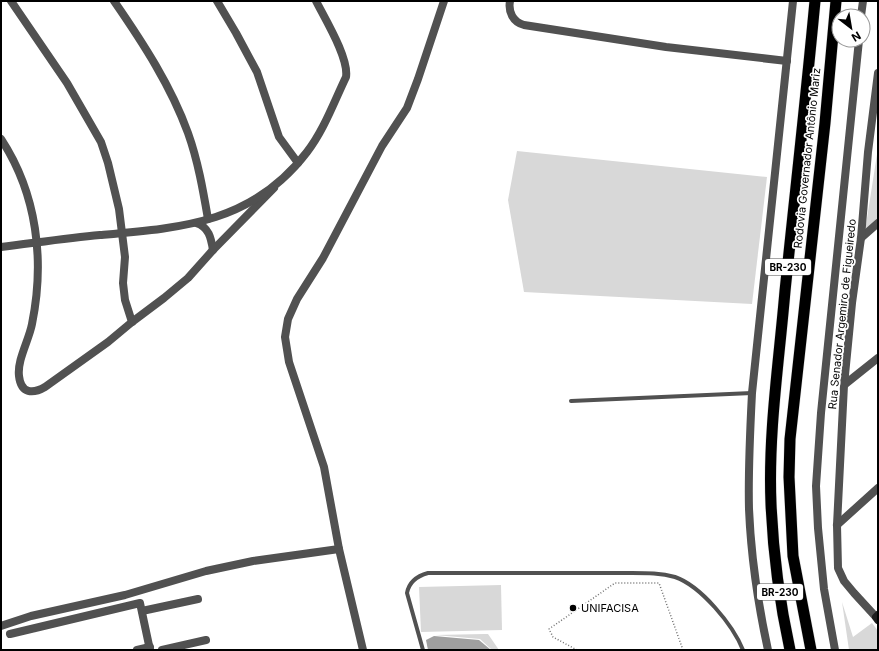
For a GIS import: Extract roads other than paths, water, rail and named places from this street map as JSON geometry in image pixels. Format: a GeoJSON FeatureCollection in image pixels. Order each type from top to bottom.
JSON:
{"type":"FeatureCollection","features":[{"type":"Feature","properties":{"kind":"highway","name":"Rodovia Governador Antônio Mariz"},"geometry":{"type":"LineString","coordinates":[[790,650],[784,622],[773,533],[771,503],[772,440],[791,233],[815,1]]}},
{"type":"Feature","properties":{"kind":"highway","name":"Rodovia Governador Antônio Mariz"},"geometry":{"type":"LineString","coordinates":[[811,650],[793,556],[789,477],[790,439],[825,123],[836,1]]}},
{"type":"Feature","properties":{"kind":"street"},"geometry":{"type":"LineString","coordinates":[[114,1],[153,59],[173,98],[188,134],[200,171],[208,219]]}},
{"type":"Feature","properties":{"kind":"street"},"geometry":{"type":"LineString","coordinates":[[217,1],[258,72],[279,136],[298,163]]}},
{"type":"Feature","properties":{"kind":"street"},"geometry":{"type":"LineString","coordinates":[[1,139],[18,169],[34,220],[37,243],[39,275],[36,302],[32,326],[20,364],[18,376],[20,383],[25,389],[31,392],[45,387],[108,342],[188,278],[212,250],[298,163],[314,142],[346,74],[346,65],[342,54],[316,1]]}},
{"type":"Feature","properties":{"kind":"street"},"geometry":{"type":"LineString","coordinates":[[363,650],[339,549],[324,467],[289,362],[286,337],[288,319],[297,300],[323,258],[382,146],[407,108],[444,1]]}},
{"type":"Feature","properties":{"kind":"street"},"geometry":{"type":"LineString","coordinates":[[510,1],[511,14],[518,23],[524,25],[666,47],[786,61]]}},
{"type":"Feature","properties":{"kind":"street"},"geometry":{"type":"LineString","coordinates":[[752,393],[793,1]]}},
{"type":"Feature","properties":{"kind":"street"},"geometry":{"type":"LineString","coordinates":[[12,2],[67,83],[101,142],[108,163],[119,209],[125,257],[123,283],[125,300],[132,322]]}},
{"type":"Feature","properties":{"kind":"street"},"geometry":{"type":"LineString","coordinates":[[835,650],[824,589],[818,528],[816,486],[821,413],[857,48]]}},
{"type":"Feature","properties":{"kind":"street","name":"Rua Senador Argemiro de Figueiredo"},"geometry":{"type":"LineString","coordinates":[[877,617],[844,581],[838,568],[837,525],[844,385],[852,303],[861,238],[868,152],[878,73]]}},
{"type":"Feature","properties":{"kind":"street"},"geometry":{"type":"LineString","coordinates":[[1,247],[196,223],[232,212],[274,188]]}},
{"type":"Feature","properties":{"kind":"street"},"geometry":{"type":"LineString","coordinates":[[196,223],[208,231],[212,240],[212,250]]}},
{"type":"Feature","properties":{"kind":"street"},"geometry":{"type":"LineString","coordinates":[[861,238],[878,223]]}},
{"type":"Feature","properties":{"kind":"street"},"geometry":{"type":"LineString","coordinates":[[844,385],[878,358]]}},
{"type":"Feature","properties":{"kind":"street","name":"BR-230"},"geometry":{"type":"LineString","coordinates":[[752,393],[749,449],[749,508],[752,555],[760,611],[768,650]]}},
{"type":"Feature","properties":{"kind":"street"},"geometry":{"type":"LineString","coordinates":[[837,525],[878,488]]}},
{"type":"Feature","properties":{"kind":"street"},"geometry":{"type":"LineString","coordinates":[[1,626],[31,616],[125,595],[206,571],[253,561],[339,549]]}},
{"type":"Feature","properties":{"kind":"street"},"geometry":{"type":"LineString","coordinates":[[142,611],[198,599]]}},
{"type":"Feature","properties":{"kind":"street"},"geometry":{"type":"LineString","coordinates":[[10,634],[140,603],[150,649],[137,650]]}},
{"type":"Feature","properties":{"kind":"street"},"geometry":{"type":"LineString","coordinates":[[162,650],[206,640]]}},
{"type":"Feature","properties":{"kind":"lane"},"geometry":{"type":"LineString","coordinates":[[571,401],[752,393]]}},
{"type":"Feature","properties":{"kind":"lane"},"geometry":{"type":"LineString","coordinates":[[423,650],[407,593],[408,587],[412,582],[422,575],[632,573],[659,574],[675,577],[689,584],[705,597],[718,612],[739,639],[744,650]]}},
{"type":"Feature","properties":{"kind":"place","name":"UNIFACISA"},"geometry":{"type":"Point","coordinates":[573,608]}}]}
